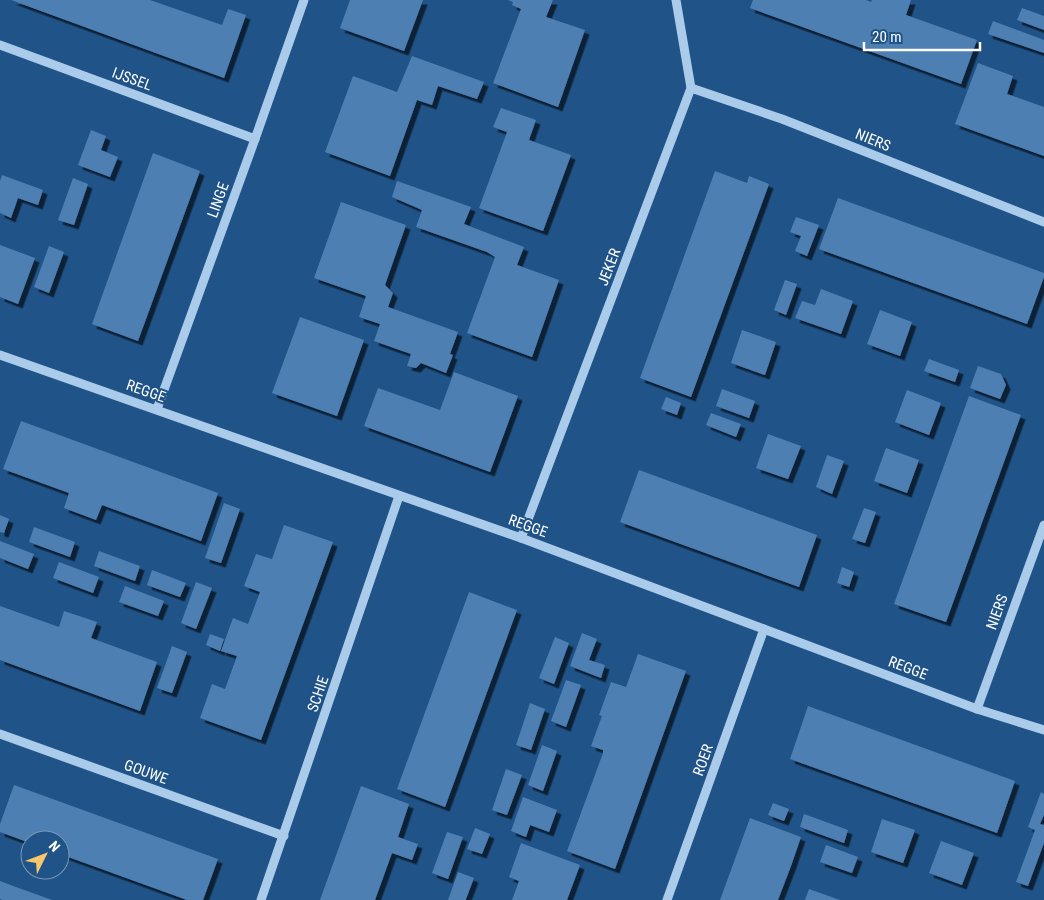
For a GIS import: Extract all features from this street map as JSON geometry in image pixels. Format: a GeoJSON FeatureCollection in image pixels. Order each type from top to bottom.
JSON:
{"type":"FeatureCollection","features":[{"type":"Feature","properties":{"kind":"street","name":"LINGE"},"geometry":{"type":"LineString","coordinates":[[156,409],[304,0]]}},
{"type":"Feature","properties":{"kind":"street"},"geometry":{"type":"LineString","coordinates":[[676,0],[691,88]]}},
{"type":"Feature","properties":{"kind":"street","name":"IJSSEL"},"geometry":{"type":"LineString","coordinates":[[0,45],[255,139]]}},
{"type":"Feature","properties":{"kind":"street","name":"NIERS"},"geometry":{"type":"LineString","coordinates":[[691,88],[782,118],[1044,222]]}},
{"type":"Feature","properties":{"kind":"street","name":"JEKER"},"geometry":{"type":"LineString","coordinates":[[521,538],[691,88]]}},
{"type":"Feature","properties":{"kind":"street","name":"REGGE"},"geometry":{"type":"LineString","coordinates":[[0,355],[521,538],[977,709],[1044,730]]}},
{"type":"Feature","properties":{"kind":"street","name":"SCHIE"},"geometry":{"type":"LineString","coordinates":[[261,900],[399,496]]}},
{"type":"Feature","properties":{"kind":"street","name":"NIERS"},"geometry":{"type":"LineString","coordinates":[[977,709],[1044,525]]}},
{"type":"Feature","properties":{"kind":"street","name":"ROER"},"geometry":{"type":"LineString","coordinates":[[667,900],[764,629]]}},
{"type":"Feature","properties":{"kind":"street","name":"GOUWE"},"geometry":{"type":"LineString","coordinates":[[0,734],[284,836]]}},
{"type":"Feature","properties":{"kind":"building"},"geometry":{"type":"Polygon","coordinates":[[[11,0],[150,0],[222,25],[228,9],[246,15],[224,78],[11,0]]]}},
{"type":"Feature","properties":{"kind":"building"},"geometry":{"type":"Polygon","coordinates":[[[350,0],[423,0],[404,51],[340,28],[350,0]]]}},
{"type":"Feature","properties":{"kind":"building"},"geometry":{"type":"Polygon","coordinates":[[[508,0],[553,0],[546,17],[585,30],[558,107],[493,83],[521,9],[512,5],[513,2],[508,0]]]}},
{"type":"Feature","properties":{"kind":"building"},"geometry":{"type":"Polygon","coordinates":[[[753,0],[866,0],[871,2],[872,0],[911,0],[906,15],[977,40],[961,84],[750,8],[753,0]]]}},
{"type":"Feature","properties":{"kind":"building"},"geometry":{"type":"Polygon","coordinates":[[[1022,8],[1044,16],[1044,30],[1017,20],[1022,8]]]}},
{"type":"Feature","properties":{"kind":"building"},"geometry":{"type":"Polygon","coordinates":[[[993,21],[1044,40],[1044,53],[988,34],[993,21]]]}},
{"type":"Feature","properties":{"kind":"building"},"geometry":{"type":"Polygon","coordinates":[[[412,56],[484,82],[477,99],[438,86],[432,105],[417,100],[390,176],[325,152],[353,76],[397,92],[412,56]]]}},
{"type":"Feature","properties":{"kind":"building"},"geometry":{"type":"Polygon","coordinates":[[[978,63],[1013,76],[1007,94],[1044,107],[1044,156],[955,124],[978,63]]]}},
{"type":"Feature","properties":{"kind":"building"},"geometry":{"type":"Polygon","coordinates":[[[501,108],[536,120],[529,140],[571,155],[543,231],[479,208],[507,132],[493,127],[501,108]]]}},
{"type":"Feature","properties":{"kind":"building"},"geometry":{"type":"Polygon","coordinates":[[[91,130],[106,136],[101,150],[118,157],[110,177],[78,165],[91,130]]]}},
{"type":"Feature","properties":{"kind":"building"},"geometry":{"type":"Polygon","coordinates":[[[153,153],[200,171],[138,341],[92,324],[153,153]]]}},
{"type":"Feature","properties":{"kind":"building"},"geometry":{"type":"Polygon","coordinates":[[[715,171],[747,183],[749,176],[769,184],[691,397],[640,378],[715,171]]]}},
{"type":"Feature","properties":{"kind":"building"},"geometry":{"type":"Polygon","coordinates":[[[2,175],[43,190],[38,205],[18,198],[11,218],[0,213],[0,181],[2,175]]]}},
{"type":"Feature","properties":{"kind":"building"},"geometry":{"type":"Polygon","coordinates":[[[73,178],[88,184],[74,225],[58,220],[73,178]]]}},
{"type":"Feature","properties":{"kind":"building"},"geometry":{"type":"Polygon","coordinates":[[[397,181],[471,207],[464,224],[524,247],[517,265],[559,280],[532,357],[467,333],[495,257],[487,252],[416,227],[422,210],[392,197],[397,181]]]}},
{"type":"Feature","properties":{"kind":"building"},"geometry":{"type":"Polygon","coordinates":[[[838,198],[1044,273],[1027,324],[819,249],[838,198]]]}},
{"type":"Feature","properties":{"kind":"building"},"geometry":{"type":"Polygon","coordinates":[[[341,202],[406,225],[385,285],[393,293],[388,307],[458,332],[450,354],[453,355],[446,373],[421,363],[416,368],[407,366],[411,354],[374,341],[380,324],[359,317],[366,296],[314,278],[341,202]]]}},
{"type":"Feature","properties":{"kind":"building"},"geometry":{"type":"Polygon","coordinates":[[[796,217],[819,225],[807,256],[795,251],[801,236],[790,232],[796,217]]]}},
{"type":"Feature","properties":{"kind":"building"},"geometry":{"type":"Polygon","coordinates":[[[0,245],[35,258],[18,304],[0,297],[0,245]]]}},
{"type":"Feature","properties":{"kind":"building"},"geometry":{"type":"Polygon","coordinates":[[[49,246],[64,252],[49,293],[34,287],[49,246]]]}},
{"type":"Feature","properties":{"kind":"building"},"geometry":{"type":"Polygon","coordinates":[[[785,280],[797,284],[786,315],[774,310],[785,280]]]}},
{"type":"Feature","properties":{"kind":"building"},"geometry":{"type":"Polygon","coordinates":[[[821,289],[853,301],[841,334],[795,318],[802,301],[815,305],[821,289]]]}},
{"type":"Feature","properties":{"kind":"building"},"geometry":{"type":"Polygon","coordinates":[[[880,310],[912,322],[900,356],[867,344],[880,310]]]}},
{"type":"Feature","properties":{"kind":"building"},"geometry":{"type":"Polygon","coordinates":[[[300,317],[364,340],[337,416],[272,393],[300,317]]]}},
{"type":"Feature","properties":{"kind":"building"},"geometry":{"type":"Polygon","coordinates":[[[742,330],[776,342],[765,375],[731,363],[742,330]]]}},
{"type":"Feature","properties":{"kind":"building"},"geometry":{"type":"Polygon","coordinates":[[[929,359],[959,370],[955,382],[924,371],[929,359]]]}},
{"type":"Feature","properties":{"kind":"building"},"geometry":{"type":"Polygon","coordinates":[[[978,366],[1001,374],[1006,385],[1000,399],[970,388],[978,366]]]}},
{"type":"Feature","properties":{"kind":"building"},"geometry":{"type":"Polygon","coordinates":[[[454,372],[518,396],[490,472],[364,426],[378,388],[440,410],[454,372]]]}},
{"type":"Feature","properties":{"kind":"building"},"geometry":{"type":"Polygon","coordinates":[[[722,389],[755,401],[749,418],[716,406],[722,389]]]}},
{"type":"Feature","properties":{"kind":"building"},"geometry":{"type":"Polygon","coordinates":[[[907,390],[941,403],[929,435],[895,422],[907,390]]]}},
{"type":"Feature","properties":{"kind":"building"},"geometry":{"type":"Polygon","coordinates":[[[969,396],[1021,415],[946,622],[894,604],[969,396]]]}},
{"type":"Feature","properties":{"kind":"building"},"geometry":{"type":"Polygon","coordinates":[[[666,397],[681,403],[677,415],[661,409],[666,397]]]}},
{"type":"Feature","properties":{"kind":"building"},"geometry":{"type":"Polygon","coordinates":[[[711,413],[741,424],[736,437],[706,425],[711,413]]]}},
{"type":"Feature","properties":{"kind":"building"},"geometry":{"type":"Polygon","coordinates":[[[21,421],[218,493],[201,541],[102,505],[96,520],[64,508],[69,493],[3,469],[21,421]]]}},
{"type":"Feature","properties":{"kind":"building"},"geometry":{"type":"Polygon","coordinates":[[[768,434],[801,446],[788,479],[756,468],[768,434]]]}},
{"type":"Feature","properties":{"kind":"building"},"geometry":{"type":"Polygon","coordinates":[[[886,448],[919,460],[907,493],[874,481],[886,448]]]}},
{"type":"Feature","properties":{"kind":"building"},"geometry":{"type":"Polygon","coordinates":[[[827,455],[844,461],[832,494],[816,487],[827,455]]]}},
{"type":"Feature","properties":{"kind":"building"},"geometry":{"type":"Polygon","coordinates":[[[639,470],[817,535],[799,587],[620,522],[639,470]]]}},
{"type":"Feature","properties":{"kind":"building"},"geometry":{"type":"Polygon","coordinates":[[[224,503],[240,509],[221,563],[205,558],[224,503]]]}},
{"type":"Feature","properties":{"kind":"building"},"geometry":{"type":"Polygon","coordinates":[[[864,508],[876,512],[865,543],[852,539],[864,508]]]}},
{"type":"Feature","properties":{"kind":"building"},"geometry":{"type":"Polygon","coordinates":[[[0,515],[9,519],[4,533],[0,532],[0,515]]]}},
{"type":"Feature","properties":{"kind":"building"},"geometry":{"type":"Polygon","coordinates":[[[284,525],[333,542],[261,740],[200,718],[212,684],[225,689],[237,656],[221,651],[233,618],[248,624],[260,592],[244,586],[256,554],[272,559],[284,525]]]}},
{"type":"Feature","properties":{"kind":"building"},"geometry":{"type":"Polygon","coordinates":[[[34,527],[75,542],[70,557],[29,542],[34,527]]]}},
{"type":"Feature","properties":{"kind":"building"},"geometry":{"type":"Polygon","coordinates":[[[0,541],[34,554],[28,569],[0,558],[0,541]]]}},
{"type":"Feature","properties":{"kind":"building"},"geometry":{"type":"Polygon","coordinates":[[[99,551],[140,566],[135,581],[94,566],[99,551]]]}},
{"type":"Feature","properties":{"kind":"building"},"geometry":{"type":"Polygon","coordinates":[[[59,562],[99,577],[93,593],[53,578],[59,562]]]}},
{"type":"Feature","properties":{"kind":"building"},"geometry":{"type":"Polygon","coordinates":[[[842,567],[854,572],[849,587],[837,583],[842,567]]]}},
{"type":"Feature","properties":{"kind":"building"},"geometry":{"type":"Polygon","coordinates":[[[152,570],[186,583],[180,597],[147,585],[152,570]]]}},
{"type":"Feature","properties":{"kind":"building"},"geometry":{"type":"Polygon","coordinates":[[[196,582],[212,588],[196,629],[181,623],[196,582]]]}},
{"type":"Feature","properties":{"kind":"building"},"geometry":{"type":"Polygon","coordinates":[[[125,586],[164,601],[158,616],[119,602],[125,586]]]}},
{"type":"Feature","properties":{"kind":"building"},"geometry":{"type":"Polygon","coordinates":[[[469,592],[517,610],[445,807],[397,789],[469,592]]]}},
{"type":"Feature","properties":{"kind":"building"},"geometry":{"type":"Polygon","coordinates":[[[0,606],[59,627],[64,611],[97,622],[91,638],[157,662],[140,711],[0,660],[0,606]]]}},
{"type":"Feature","properties":{"kind":"building"},"geometry":{"type":"Polygon","coordinates":[[[582,633],[597,639],[589,660],[605,665],[601,678],[570,666],[582,633]]]}},
{"type":"Feature","properties":{"kind":"building"},"geometry":{"type":"Polygon","coordinates":[[[210,634],[224,639],[220,651],[206,645],[210,634]]]}},
{"type":"Feature","properties":{"kind":"building"},"geometry":{"type":"Polygon","coordinates":[[[555,637],[569,643],[554,684],[539,678],[555,637]]]}},
{"type":"Feature","properties":{"kind":"building"},"geometry":{"type":"Polygon","coordinates":[[[172,646],[187,652],[172,693],[157,688],[172,646]]]}},
{"type":"Feature","properties":{"kind":"building"},"geometry":{"type":"Polygon","coordinates":[[[638,654],[686,671],[615,869],[567,851],[603,753],[603,750],[591,746],[602,716],[599,715],[611,682],[626,687],[638,654]]]}},
{"type":"Feature","properties":{"kind":"building"},"geometry":{"type":"Polygon","coordinates":[[[566,680],[581,685],[566,727],[551,721],[566,680]]]}},
{"type":"Feature","properties":{"kind":"building"},"geometry":{"type":"Polygon","coordinates":[[[530,703],[545,709],[531,750],[516,745],[530,703]]]}},
{"type":"Feature","properties":{"kind":"building"},"geometry":{"type":"Polygon","coordinates":[[[808,706],[1015,781],[997,833],[790,759],[808,706]]]}},
{"type":"Feature","properties":{"kind":"building"},"geometry":{"type":"Polygon","coordinates":[[[542,745],[557,751],[543,791],[528,785],[542,745]]]}},
{"type":"Feature","properties":{"kind":"building"},"geometry":{"type":"Polygon","coordinates":[[[506,769],[522,775],[507,815],[492,810],[506,769]]]}},
{"type":"Feature","properties":{"kind":"building"},"geometry":{"type":"Polygon","coordinates":[[[14,785],[218,859],[203,900],[187,900],[70,858],[70,830],[20,830],[20,839],[0,832],[0,824],[14,785]]]}},
{"type":"Feature","properties":{"kind":"building"},"geometry":{"type":"Polygon","coordinates":[[[361,786],[409,804],[398,837],[418,844],[412,860],[392,853],[375,900],[320,900],[361,786]]]}},
{"type":"Feature","properties":{"kind":"building"},"geometry":{"type":"Polygon","coordinates":[[[1041,792],[1044,794],[1044,815],[1040,824],[1044,825],[1044,843],[1028,886],[1016,882],[1035,830],[1028,827],[1041,792]]]}},
{"type":"Feature","properties":{"kind":"building"},"geometry":{"type":"Polygon","coordinates":[[[523,797],[557,810],[549,832],[530,825],[526,837],[511,831],[523,797]]]}},
{"type":"Feature","properties":{"kind":"building"},"geometry":{"type":"Polygon","coordinates":[[[773,803],[789,809],[784,821],[768,815],[773,803]]]}},
{"type":"Feature","properties":{"kind":"building"},"geometry":{"type":"Polygon","coordinates":[[[804,814],[848,830],[844,843],[800,827],[804,814]]]}},
{"type":"Feature","properties":{"kind":"building"},"geometry":{"type":"Polygon","coordinates":[[[750,818],[801,837],[791,866],[778,900],[720,900],[750,818]]]}},
{"type":"Feature","properties":{"kind":"building"},"geometry":{"type":"Polygon","coordinates":[[[882,819],[915,830],[903,863],[871,852],[882,819]]]}},
{"type":"Feature","properties":{"kind":"building"},"geometry":{"type":"Polygon","coordinates":[[[475,828],[490,834],[482,854],[467,849],[475,828]]]}},
{"type":"Feature","properties":{"kind":"building"},"geometry":{"type":"Polygon","coordinates":[[[447,832],[463,837],[448,879],[432,873],[447,832]]]}},
{"type":"Feature","properties":{"kind":"building"},"geometry":{"type":"Polygon","coordinates":[[[941,841],[974,853],[962,885],[929,873],[941,841]]]}},
{"type":"Feature","properties":{"kind":"building"},"geometry":{"type":"Polygon","coordinates":[[[521,843],[580,865],[567,900],[512,900],[519,881],[509,877],[521,843]]]}},
{"type":"Feature","properties":{"kind":"building"},"geometry":{"type":"Polygon","coordinates":[[[826,845],[858,857],[852,873],[820,862],[826,845]]]}},
{"type":"Feature","properties":{"kind":"building"},"geometry":{"type":"Polygon","coordinates":[[[458,872],[474,878],[466,900],[448,900],[458,872]]]}},
{"type":"Feature","properties":{"kind":"building"},"geometry":{"type":"Polygon","coordinates":[[[0,881],[52,900],[0,899],[0,881]]]}},
{"type":"Feature","properties":{"kind":"building"},"geometry":{"type":"Polygon","coordinates":[[[809,889],[840,900],[805,900],[809,889]]]}}]}
